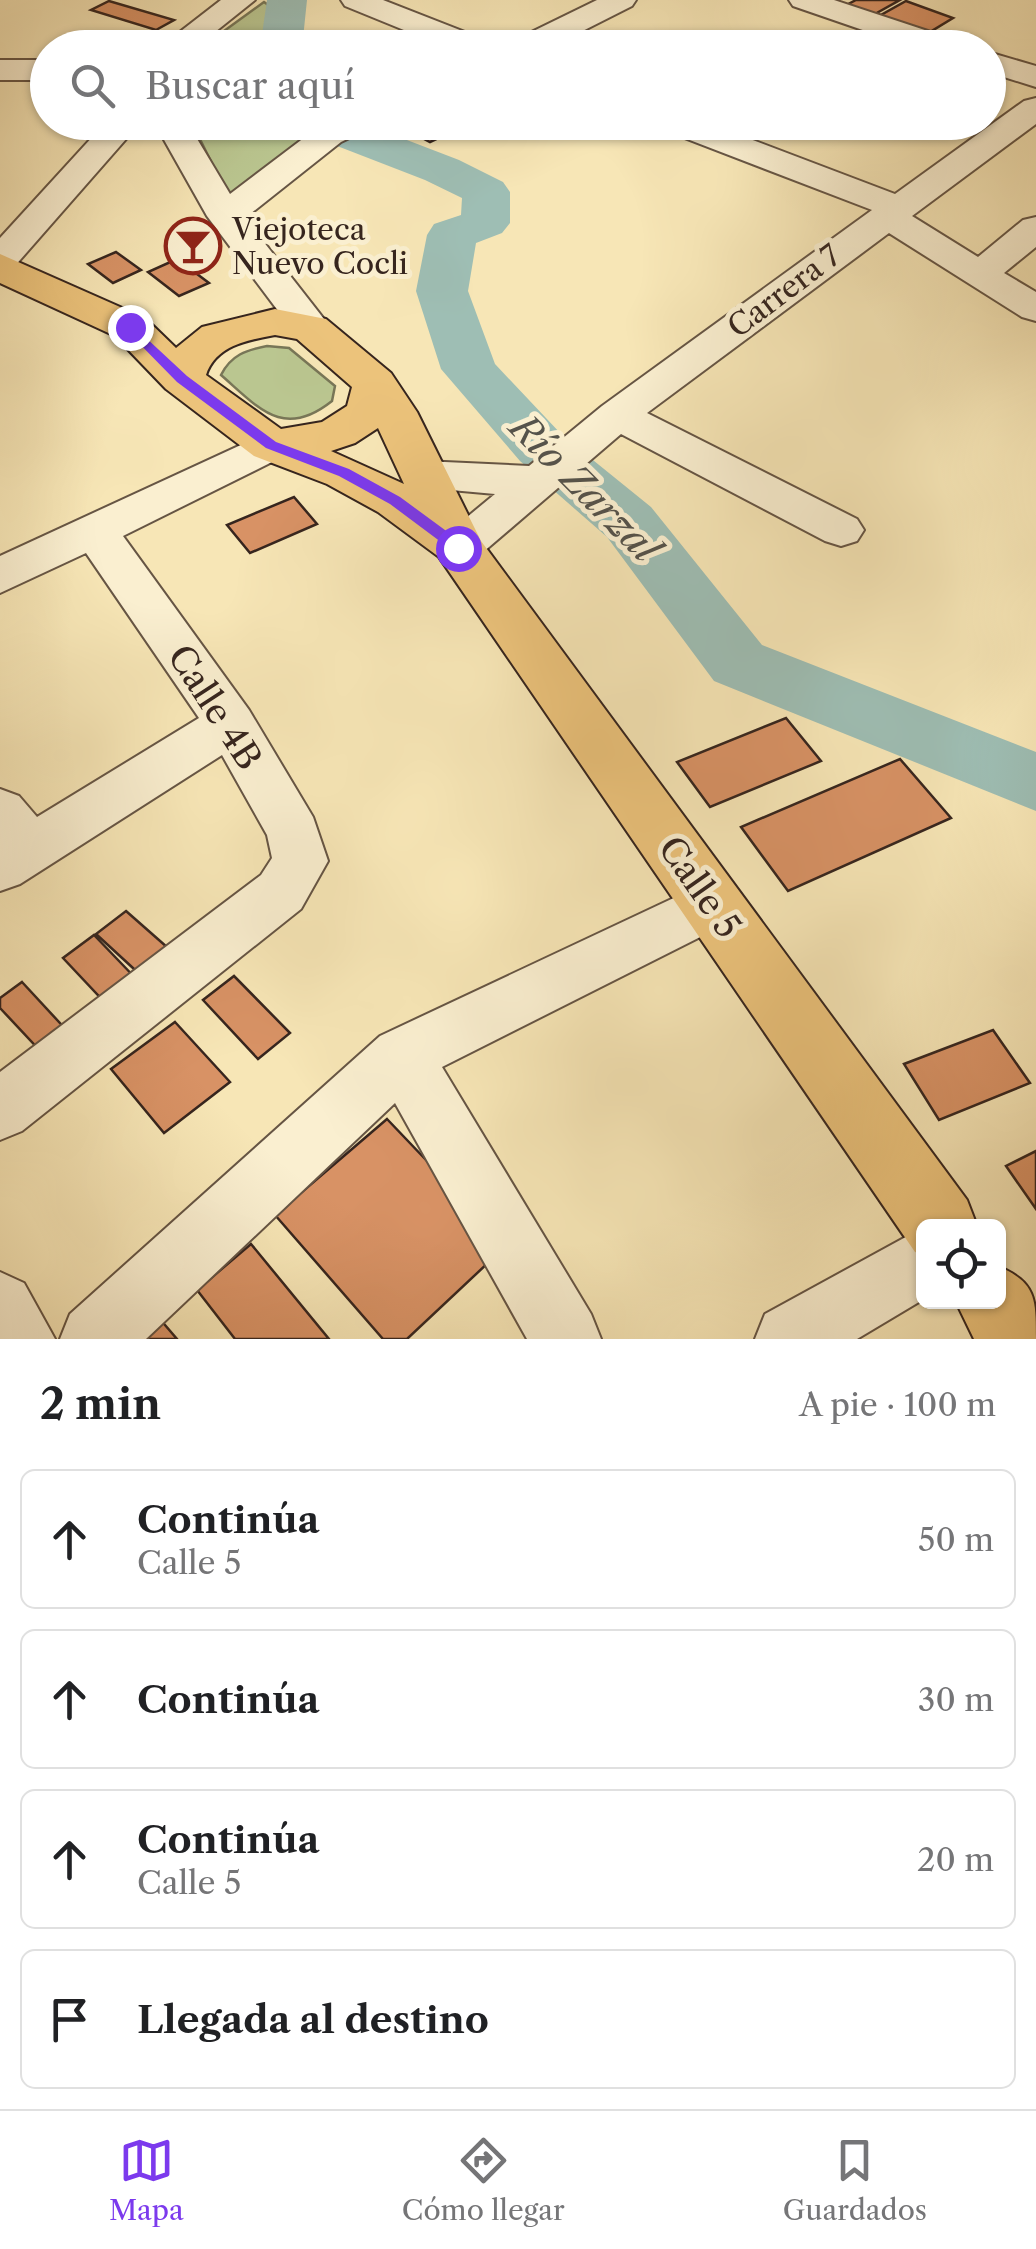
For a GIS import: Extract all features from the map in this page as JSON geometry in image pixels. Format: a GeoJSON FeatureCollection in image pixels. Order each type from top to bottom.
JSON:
{"type":"FeatureCollection","features":[{"type":"Feature","properties":{"kind":"main road"},"geometry":{"type":"LineString","coordinates":[[0,263],[130,327],[182,379]]}},
{"type":"Feature","properties":{"kind":"main road"},"geometry":{"type":"LineString","coordinates":[[130,327],[232,329],[275,322],[311,328],[376,383],[376,400],[365,417],[342,431],[316,440],[271,445]]}},
{"type":"Feature","properties":{"kind":"main road"},"geometry":{"type":"LineString","coordinates":[[182,379],[194,352],[232,329]]}},
{"type":"Feature","properties":{"kind":"main road","name":"Calle 5"},"geometry":{"type":"LineString","coordinates":[[182,379],[271,445],[344,473],[395,500],[458,548]]}},
{"type":"Feature","properties":{"kind":"main road","name":"Calle 5"},"geometry":{"type":"LineString","coordinates":[[376,383],[394,412],[458,548],[936,1219]]}},
{"type":"Feature","properties":{"kind":"main road"},"geometry":{"type":"LineString","coordinates":[[999,1309],[1020,1339]]}},
{"type":"Feature","properties":{"kind":"street"},"geometry":{"type":"LineString","coordinates":[[199,30],[240,0]]}},
{"type":"Feature","properties":{"kind":"street"},"geometry":{"type":"LineString","coordinates":[[356,0],[432,30]]}},
{"type":"Feature","properties":{"kind":"street"},"geometry":{"type":"LineString","coordinates":[[560,30],[621,0]]}},
{"type":"Feature","properties":{"kind":"street"},"geometry":{"type":"LineString","coordinates":[[804,0],[893,30]]}},
{"type":"Feature","properties":{"kind":"street"},"geometry":{"type":"LineString","coordinates":[[1006,68],[1036,77]]}},
{"type":"Feature","properties":{"kind":"street"},"geometry":{"type":"LineString","coordinates":[[0,70],[30,70]]}},
{"type":"Feature","properties":{"kind":"street","name":"Carrera 7"},"geometry":{"type":"LineString","coordinates":[[1006,130],[1036,108]]}},
{"type":"Feature","properties":{"kind":"street"},"geometry":{"type":"LineString","coordinates":[[0,263],[109,140]]}},
{"type":"Feature","properties":{"kind":"street"},"geometry":{"type":"LineString","coordinates":[[181,140],[225,216],[268,277],[311,328]]}},
{"type":"Feature","properties":{"kind":"street"},"geometry":{"type":"LineString","coordinates":[[225,216],[328,140]]}},
{"type":"Feature","properties":{"kind":"street"},"geometry":{"type":"LineString","coordinates":[[717,140],[891,212],[1036,309]]}},
{"type":"Feature","properties":{"kind":"street","name":"Carrera 7"},"geometry":{"type":"LineString","coordinates":[[458,548],[616,416],[991,140]]}},
{"type":"Feature","properties":{"kind":"street"},"geometry":{"type":"LineString","coordinates":[[980,274],[1036,228]]}},
{"type":"Feature","properties":{"kind":"street"},"geometry":{"type":"LineString","coordinates":[[232,329],[268,277]]}},
{"type":"Feature","properties":{"kind":"street"},"geometry":{"type":"LineString","coordinates":[[616,416],[841,530]]}},
{"type":"Feature","properties":{"kind":"street"},"geometry":{"type":"LineString","coordinates":[[0,576],[271,445]]}},
{"type":"Feature","properties":{"kind":"street"},"geometry":{"type":"LineString","coordinates":[[422,476],[553,469]]}},
{"type":"Feature","properties":{"kind":"street","name":"Calle 4B"},"geometry":{"type":"LineString","coordinates":[[0,1110],[281,892],[300,861],[294,834],[231,724],[95,531]]}},
{"type":"Feature","properties":{"kind":"street"},"geometry":{"type":"LineString","coordinates":[[10,843],[231,724]]}},
{"type":"Feature","properties":{"kind":"street"},"geometry":{"type":"LineString","coordinates":[[95,1339],[402,1056],[712,904]]}},
{"type":"Feature","properties":{"kind":"street"},"geometry":{"type":"LineString","coordinates":[[402,1056],[566,1339]]}},
{"type":"Feature","properties":{"kind":"street"},"geometry":{"type":"LineString","coordinates":[[790,1339],[916,1266]]}},
{"type":"Feature","properties":{"kind":"street"},"geometry":{"type":"LineString","coordinates":[[0,1307],[20,1339]]}},
{"type":"Feature","properties":{"kind":"green space"},"geometry":{"type":"Polygon","coordinates":[[[264,2],[271,7],[267,30],[225,30],[264,2]]]}},
{"type":"Feature","properties":{"kind":"green space"},"geometry":{"type":"Polygon","coordinates":[[[200,140],[312,140],[230,200],[200,140]]]}},
{"type":"Feature","properties":{"kind":"green space"},"geometry":{"type":"Polygon","coordinates":[[[267,346],[289,348],[335,386],[332,401],[315,412],[285,419],[260,408],[221,375],[240,354],[267,346]]]}},
{"type":"Feature","properties":{"kind":"building"},"geometry":{"type":"Polygon","coordinates":[[[856,0],[900,0],[866,19],[839,9],[856,0]]]}},
{"type":"Feature","properties":{"kind":"building"},"geometry":{"type":"Polygon","coordinates":[[[109,1],[174,20],[156,30],[91,10],[109,1]]]}},
{"type":"Feature","properties":{"kind":"building"},"geometry":{"type":"Polygon","coordinates":[[[906,1],[953,18],[933,30],[899,30],[872,20],[906,1]]]}},
{"type":"Feature","properties":{"kind":"building"},"geometry":{"type":"Polygon","coordinates":[[[116,252],[141,270],[113,283],[88,264],[116,252]]]}},
{"type":"Feature","properties":{"kind":"building"},"geometry":{"type":"Polygon","coordinates":[[[177,259],[209,283],[179,296],[148,272],[177,259]]]}},
{"type":"Feature","properties":{"kind":"building"},"geometry":{"type":"Polygon","coordinates":[[[294,497],[317,524],[250,553],[227,525],[294,497]]]}},
{"type":"Feature","properties":{"kind":"building"},"geometry":{"type":"Polygon","coordinates":[[[786,718],[821,761],[710,807],[677,762],[786,718]]]}},
{"type":"Feature","properties":{"kind":"building"},"geometry":{"type":"Polygon","coordinates":[[[900,759],[951,818],[788,891],[741,827],[900,759]]]}},
{"type":"Feature","properties":{"kind":"building"},"geometry":{"type":"Polygon","coordinates":[[[126,911],[176,955],[146,980],[96,934],[126,911]]]}},
{"type":"Feature","properties":{"kind":"building"},"geometry":{"type":"Polygon","coordinates":[[[94,935],[143,986],[112,1010],[63,958],[94,935]]]}},
{"type":"Feature","properties":{"kind":"building"},"geometry":{"type":"Polygon","coordinates":[[[234,976],[290,1033],[258,1059],[203,1000],[234,976]]]}},
{"type":"Feature","properties":{"kind":"building"},"geometry":{"type":"Polygon","coordinates":[[[22,982],[71,1035],[45,1056],[0,1008],[0,998],[22,982]]]}},
{"type":"Feature","properties":{"kind":"building"},"geometry":{"type":"Polygon","coordinates":[[[175,1022],[230,1082],[164,1133],[111,1069],[175,1022]]]}},
{"type":"Feature","properties":{"kind":"building"},"geometry":{"type":"Polygon","coordinates":[[[993,1030],[1030,1083],[939,1120],[904,1064],[993,1030]]]}},
{"type":"Feature","properties":{"kind":"building"},"geometry":{"type":"Polygon","coordinates":[[[387,1119],[507,1245],[407,1339],[383,1339],[275,1215],[387,1119]]]}},
{"type":"Feature","properties":{"kind":"building"},"geometry":{"type":"Polygon","coordinates":[[[1036,1151],[1036,1209],[1006,1166],[1036,1151]]]}},
{"type":"Feature","properties":{"kind":"building"},"geometry":{"type":"Polygon","coordinates":[[[251,1244],[329,1339],[235,1339],[197,1290],[251,1244]]]}},
{"type":"Feature","properties":{"kind":"building"},"geometry":{"type":"Polygon","coordinates":[[[159,1318],[177,1339],[136,1339],[159,1318]]]}},
{"type":"Feature","properties":{"kind":"waterway","name":"Río Zarzal"},"geometry":{"type":"LineString","coordinates":[[283,30],[287,0]]}},
{"type":"Feature","properties":{"kind":"waterway","name":"Río Zarzal"},"geometry":{"type":"LineString","coordinates":[[364,140],[442,170],[486,192],[485,223],[452,235],[442,291],[469,369],[541,448],[629,522],[738,663],[1036,782]]}},
{"type":"Feature","properties":{"kind":"place","name":"Viejoteca Nuevo Cocli"},"geometry":{"type":"Point","coordinates":[193,246]}},
{"type":"Feature","properties":{"kind":"route"},"geometry":{"type":"LineString","coordinates":[[130,327],[182,379],[271,445],[344,473],[395,500],[458,548]]}}]}
